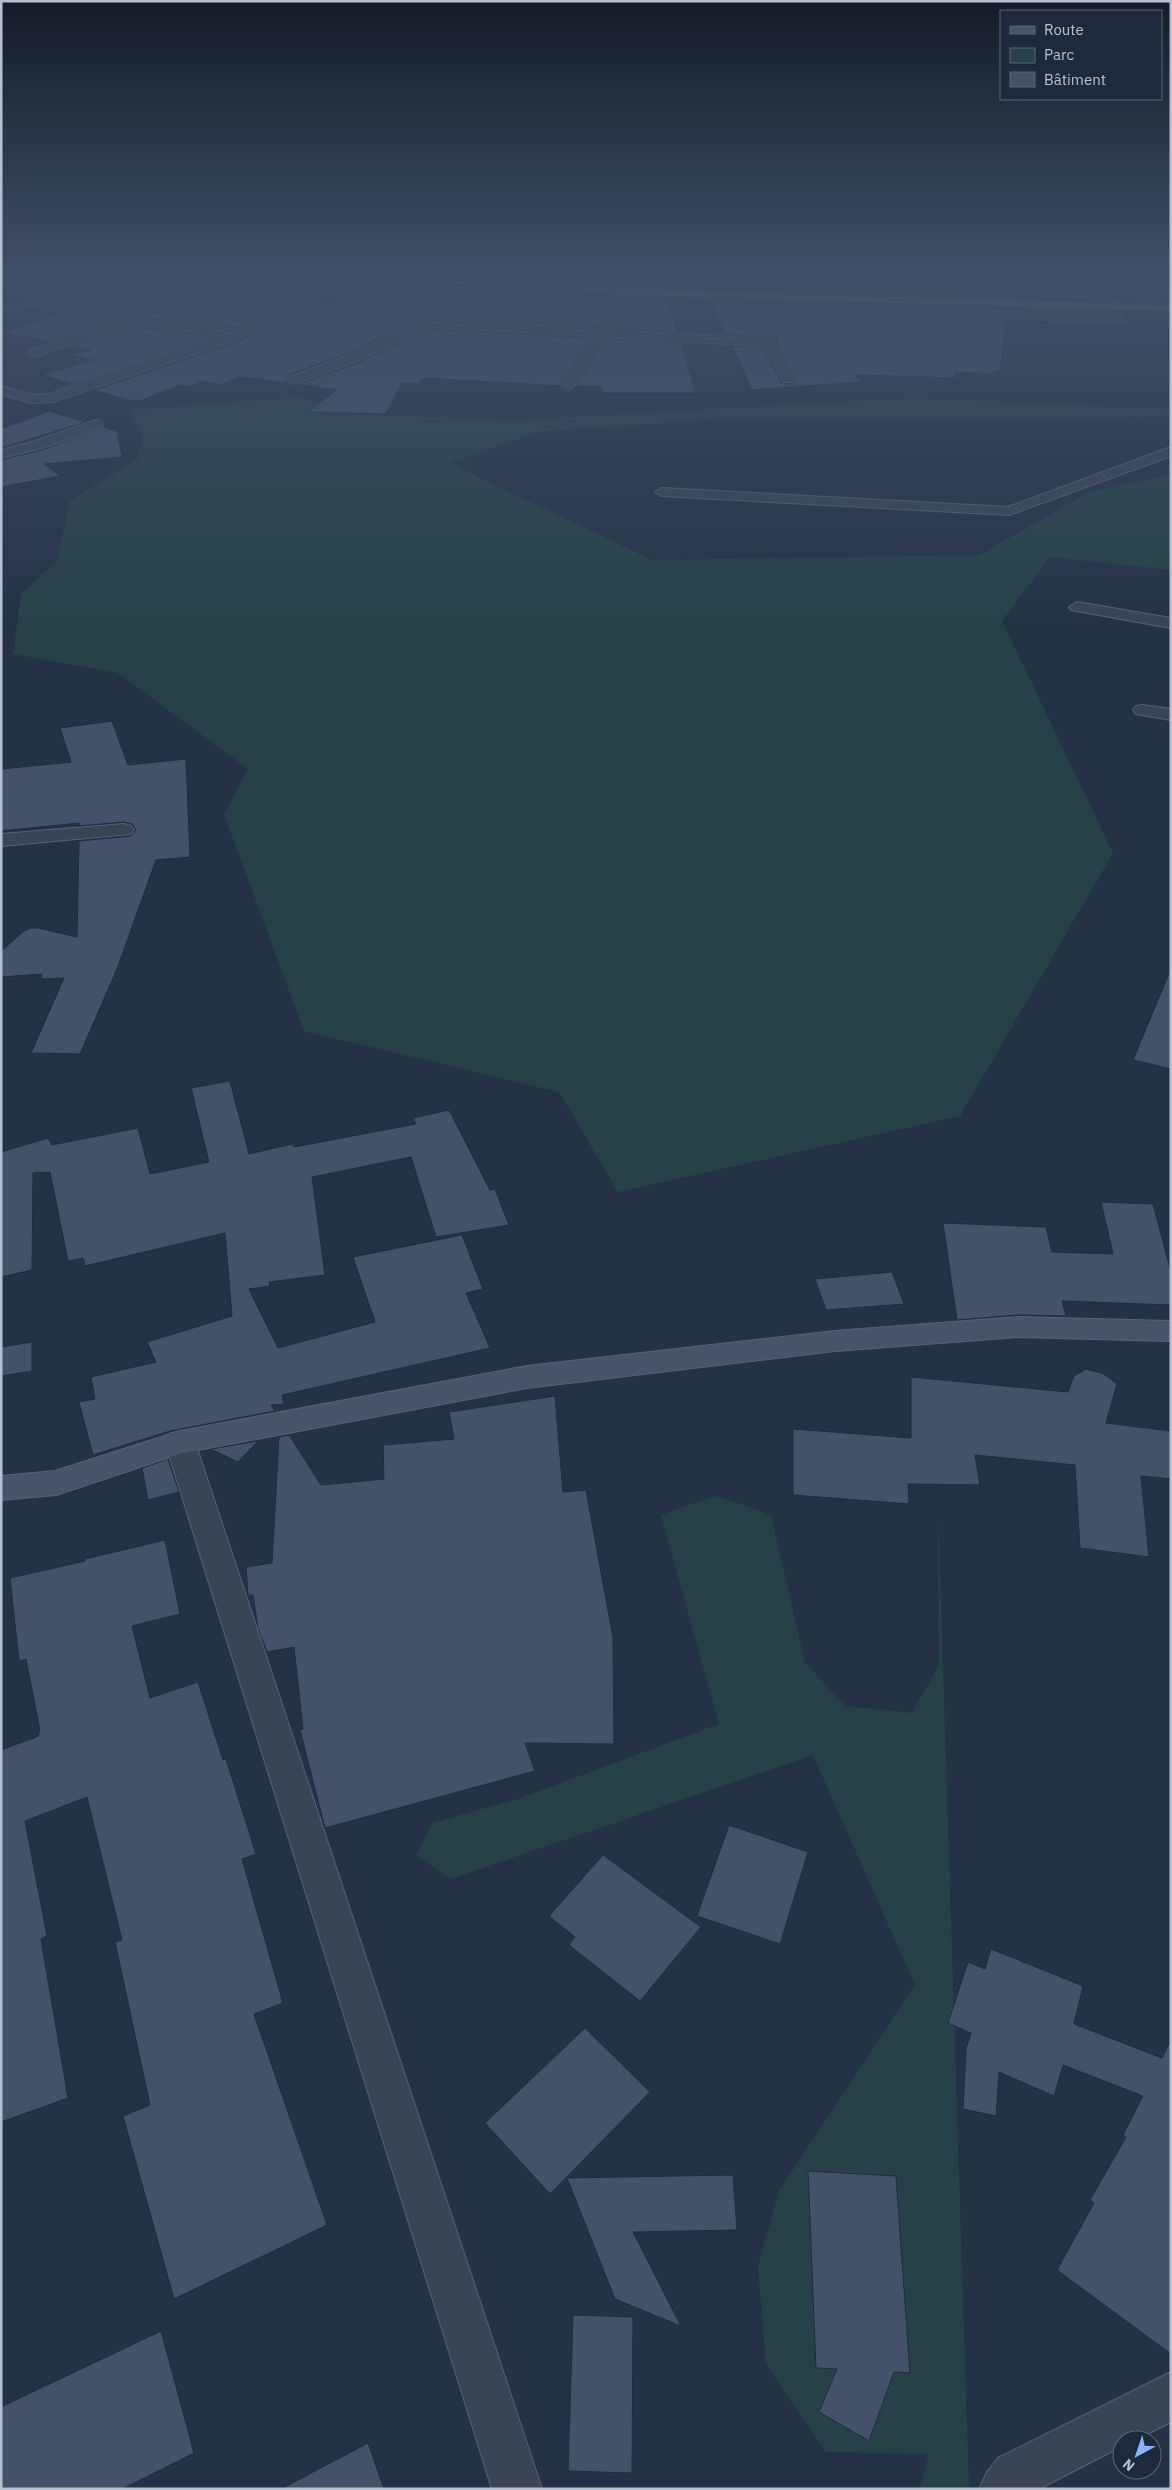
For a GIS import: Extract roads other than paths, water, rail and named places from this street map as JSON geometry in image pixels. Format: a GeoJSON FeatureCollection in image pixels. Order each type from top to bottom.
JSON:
{"type":"FeatureCollection","features":[{"type":"Feature","properties":{"kind":"street"},"geometry":{"type":"LineString","coordinates":[[2,390],[46,400],[73,390]]}},
{"type":"Feature","properties":{"kind":"street"},"geometry":{"type":"LineString","coordinates":[[2,453],[37,446],[96,424]]}},
{"type":"Feature","properties":{"kind":"street"},"geometry":{"type":"LineString","coordinates":[[662,492],[1009,511],[1171,452]]}},
{"type":"Feature","properties":{"kind":"street"},"geometry":{"type":"LineString","coordinates":[[1077,606],[1171,623]]}},
{"type":"Feature","properties":{"kind":"street"},"geometry":{"type":"LineString","coordinates":[[1142,710],[1171,715]]}},
{"type":"Feature","properties":{"kind":"street"},"geometry":{"type":"LineString","coordinates":[[1,840],[124,830]]}},
{"type":"Feature","properties":{"kind":"street"},"geometry":{"type":"LineString","coordinates":[[1,1488],[56,1483],[180,1442],[527,1377],[835,1341],[1018,1327],[1171,1331]]}},
{"type":"Feature","properties":{"kind":"street"},"geometry":{"type":"LineString","coordinates":[[180,1442],[517,2489]]}},
{"type":"Feature","properties":{"kind":"street"},"geometry":{"type":"LineString","coordinates":[[1004,2489],[1015,2475],[1171,2396]]}}]}
